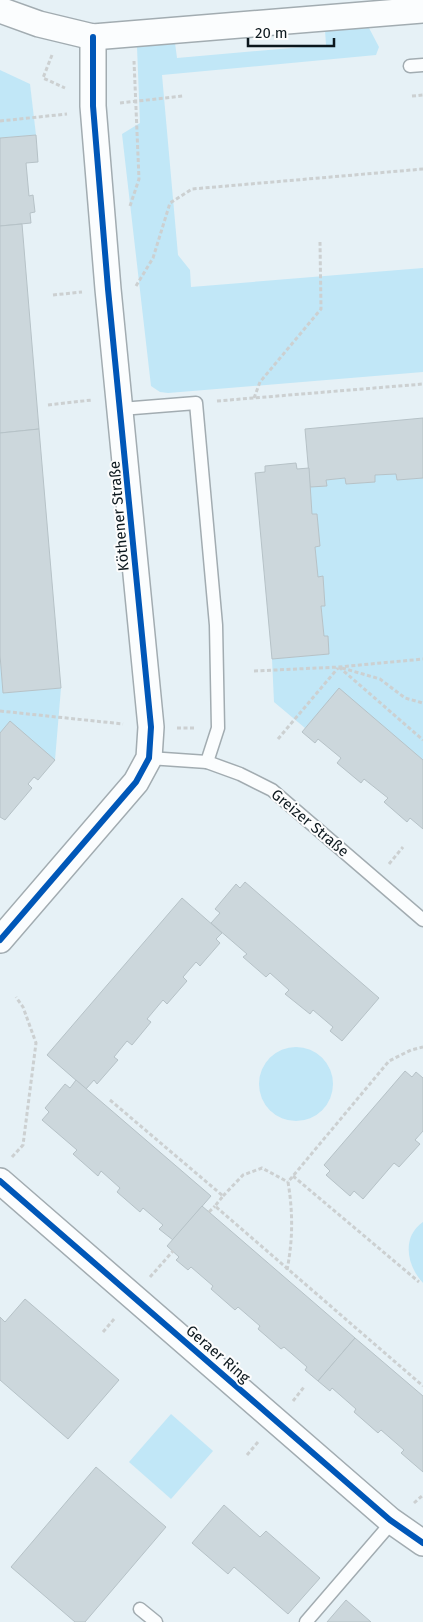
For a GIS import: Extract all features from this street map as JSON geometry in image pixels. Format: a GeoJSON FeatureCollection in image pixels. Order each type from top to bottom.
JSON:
{"type":"FeatureCollection","features":[{"type":"Feature","properties":{"kind":"street"},"geometry":{"type":"LineString","coordinates":[[0,10],[39,24],[93,37],[423,10]]}},
{"type":"Feature","properties":{"kind":"street","name":"Köthener Straße"},"geometry":{"type":"LineString","coordinates":[[0,940],[136,782],[149,758],[151,727],[93,106],[93,37]]}},
{"type":"Feature","properties":{"kind":"street","name":"Geraer Ring"},"geometry":{"type":"LineString","coordinates":[[0,1180],[392,1522],[423,1543]]}},
{"type":"Feature","properties":{"kind":"lane"},"geometry":{"type":"LineString","coordinates":[[410,66],[423,65]]}},
{"type":"Feature","properties":{"kind":"lane"},"geometry":{"type":"LineString","coordinates":[[120,403],[196,403],[216,625],[218,728],[206,762]]}},
{"type":"Feature","properties":{"kind":"lane","name":"Greizer Straße"},"geometry":{"type":"LineString","coordinates":[[149,758],[206,762],[240,774],[272,790],[423,920]]}},
{"type":"Feature","properties":{"kind":"lane"},"geometry":{"type":"LineString","coordinates":[[306,1622],[392,1522]]}},
{"type":"Feature","properties":{"kind":"lane"},"geometry":{"type":"LineString","coordinates":[[140,1609],[156,1622]]}},
{"type":"Feature","properties":{"kind":"path"},"geometry":{"type":"LineString","coordinates":[[412,96],[423,95]]}},
{"type":"Feature","properties":{"kind":"path"},"geometry":{"type":"LineString","coordinates":[[128,213],[139,179],[137,102],[184,96]]}},
{"type":"Feature","properties":{"kind":"path"},"geometry":{"type":"LineString","coordinates":[[0,121],[74,114]]}},
{"type":"Feature","properties":{"kind":"path"},"geometry":{"type":"LineString","coordinates":[[132,282],[133,291],[153,258],[170,203],[192,189],[423,169]]}},
{"type":"Feature","properties":{"kind":"path"},"geometry":{"type":"LineString","coordinates":[[254,398],[260,382],[321,309],[320,242]]}},
{"type":"Feature","properties":{"kind":"path"},"geometry":{"type":"LineString","coordinates":[[196,403],[423,384]]}},
{"type":"Feature","properties":{"kind":"path"},"geometry":{"type":"LineString","coordinates":[[48,405],[120,403]]}},
{"type":"Feature","properties":{"kind":"path"},"geometry":{"type":"LineString","coordinates":[[254,671],[339,668],[423,659]]}},
{"type":"Feature","properties":{"kind":"path"},"geometry":{"type":"LineString","coordinates":[[339,668],[380,679],[406,698],[423,703]]}},
{"type":"Feature","properties":{"kind":"path"},"geometry":{"type":"LineString","coordinates":[[278,739],[339,668]]}},
{"type":"Feature","properties":{"kind":"path"},"geometry":{"type":"LineString","coordinates":[[339,668],[423,740]]}},
{"type":"Feature","properties":{"kind":"path"},"geometry":{"type":"LineString","coordinates":[[0,711],[91,720]]}},
{"type":"Feature","properties":{"kind":"path"},"geometry":{"type":"LineString","coordinates":[[16,998],[23,1007],[36,1044],[23,1145]]}},
{"type":"Feature","properties":{"kind":"path"},"geometry":{"type":"LineString","coordinates":[[287,1270],[292,1246],[292,1209],[288,1182],[389,1061],[411,1050],[423,1048]]}},
{"type":"Feature","properties":{"kind":"path"},"geometry":{"type":"LineString","coordinates":[[110,1100],[223,1196]]}},
{"type":"Feature","properties":{"kind":"path"},"geometry":{"type":"LineString","coordinates":[[209,1212],[244,1175],[262,1168],[288,1182]]}},
{"type":"Feature","properties":{"kind":"path"},"geometry":{"type":"LineString","coordinates":[[293,1176],[419,1282]]}},
{"type":"Feature","properties":{"kind":"path"},"geometry":{"type":"LineString","coordinates":[[215,1206],[423,1386]]}},
{"type":"Feature","properties":{"kind":"shaded area"},"geometry":{"type":"Polygon","coordinates":[[[369,28],[379,47],[376,55],[162,75],[178,255],[190,270],[191,287],[423,268],[423,372],[168,393],[160,392],[151,386],[122,134],[140,123],[137,47],[175,43],[177,58],[326,45],[325,30],[369,28]]]}},
{"type":"Feature","properties":{"kind":"shaded area"},"geometry":{"type":"Polygon","coordinates":[[[0,70],[30,84],[36,135],[0,138],[0,70]]]}},
{"type":"Feature","properties":{"kind":"shaded area"},"geometry":{"type":"Polygon","coordinates":[[[396,474],[397,480],[423,478],[423,760],[339,689],[305,728],[274,702],[272,659],[329,654],[328,636],[324,636],[321,606],[325,606],[323,577],[318,577],[315,547],[320,546],[317,514],[312,514],[310,487],[327,486],[326,480],[345,478],[346,484],[375,482],[375,475],[396,474]]]}},
{"type":"Feature","properties":{"kind":"shaded area"},"geometry":{"type":"Polygon","coordinates":[[[0,655],[3,693],[61,688],[55,760],[11,722],[0,733],[0,655]]]}},
{"type":"Feature","properties":{"kind":"shaded area"},"geometry":{"type":"Polygon","coordinates":[[[289,1047],[303,1047],[317,1053],[327,1063],[333,1077],[333,1091],[327,1105],[317,1115],[303,1121],[289,1121],[275,1115],[265,1105],[259,1091],[259,1077],[265,1063],[275,1053],[289,1047]]]}},
{"type":"Feature","properties":{"kind":"shaded area"},"geometry":{"type":"Polygon","coordinates":[[[423,1222],[423,1283],[410,1260],[409,1243],[411,1235],[423,1222]]]}},
{"type":"Feature","properties":{"kind":"shaded area"},"geometry":{"type":"Polygon","coordinates":[[[171,1414],[213,1451],[171,1499],[129,1462],[171,1414]]]}},
{"type":"Feature","properties":{"kind":"building"},"geometry":{"type":"Polygon","coordinates":[[[36,135],[38,162],[26,163],[29,196],[33,195],[35,212],[30,213],[31,223],[0,226],[0,138],[36,135]]]}},
{"type":"Feature","properties":{"kind":"building"},"geometry":{"type":"Polygon","coordinates":[[[22,224],[39,429],[0,433],[0,226],[22,224]]]}},
{"type":"Feature","properties":{"kind":"building"},"geometry":{"type":"Polygon","coordinates":[[[423,418],[423,478],[397,480],[396,474],[375,475],[375,482],[346,484],[345,478],[326,480],[327,486],[310,487],[305,429],[423,418]]]}},
{"type":"Feature","properties":{"kind":"building"},"geometry":{"type":"Polygon","coordinates":[[[39,429],[61,688],[3,693],[0,655],[0,433],[39,429]]]}},
{"type":"Feature","properties":{"kind":"building"},"geometry":{"type":"Polygon","coordinates":[[[296,463],[297,469],[309,468],[312,514],[317,514],[320,546],[315,547],[318,577],[323,576],[325,606],[321,606],[324,636],[328,636],[329,654],[272,659],[255,473],[265,472],[265,466],[296,463]]]}},
{"type":"Feature","properties":{"kind":"building"},"geometry":{"type":"Polygon","coordinates":[[[339,688],[423,760],[423,829],[410,818],[407,822],[384,802],[388,798],[364,779],[361,783],[337,763],[341,758],[318,739],[315,743],[302,732],[339,688]]]}},
{"type":"Feature","properties":{"kind":"building"},"geometry":{"type":"Polygon","coordinates":[[[10,721],[55,760],[38,780],[34,777],[28,784],[32,788],[5,820],[0,817],[0,733],[10,721]]]}},
{"type":"Feature","properties":{"kind":"building"},"geometry":{"type":"Polygon","coordinates":[[[245,882],[379,998],[342,1041],[330,1031],[333,1027],[313,1010],[310,1014],[285,994],[289,990],[270,973],[266,977],[243,957],[247,954],[211,923],[220,913],[215,909],[236,884],[240,888],[245,882]]]}},
{"type":"Feature","properties":{"kind":"building"},"geometry":{"type":"Polygon","coordinates":[[[182,898],[222,933],[216,939],[220,943],[200,966],[196,962],[183,977],[187,981],[167,1004],[163,1000],[147,1019],[151,1022],[132,1045],[127,1041],[114,1057],[118,1060],[97,1084],[94,1080],[86,1089],[47,1055],[182,898]]]}},
{"type":"Feature","properties":{"kind":"building"},"geometry":{"type":"Polygon","coordinates":[[[405,1071],[412,1077],[416,1072],[423,1078],[423,1131],[415,1140],[420,1144],[399,1167],[394,1163],[363,1199],[354,1191],[350,1196],[326,1175],[330,1171],[324,1165],[405,1071]]]}},
{"type":"Feature","properties":{"kind":"building"},"geometry":{"type":"Polygon","coordinates":[[[76,1080],[211,1196],[173,1240],[159,1229],[163,1225],[143,1208],[140,1212],[117,1192],[120,1188],[101,1171],[98,1176],[73,1154],[77,1150],[42,1120],[49,1112],[45,1108],[65,1084],[70,1088],[76,1080]]]}},
{"type":"Feature","properties":{"kind":"building"},"geometry":{"type":"Polygon","coordinates":[[[202,1206],[355,1338],[318,1381],[305,1370],[307,1367],[284,1347],[281,1349],[258,1329],[260,1326],[238,1307],[235,1310],[211,1289],[213,1286],[191,1267],[188,1270],[176,1260],[179,1257],[167,1246],[202,1206]]]}},
{"type":"Feature","properties":{"kind":"building"},"geometry":{"type":"Polygon","coordinates":[[[25,1299],[119,1380],[68,1439],[0,1380],[0,1317],[5,1322],[25,1299]]]}},
{"type":"Feature","properties":{"kind":"building"},"geometry":{"type":"Polygon","coordinates":[[[355,1338],[423,1396],[423,1472],[401,1453],[404,1450],[381,1430],[378,1433],[354,1412],[356,1409],[332,1388],[330,1391],[318,1381],[355,1338]]]}},
{"type":"Feature","properties":{"kind":"building"},"geometry":{"type":"Polygon","coordinates":[[[96,1467],[166,1527],[85,1622],[75,1622],[11,1567],[96,1467]]]}},
{"type":"Feature","properties":{"kind":"building"},"geometry":{"type":"Polygon","coordinates":[[[224,1505],[260,1537],[266,1531],[320,1578],[288,1614],[234,1567],[228,1574],[192,1543],[224,1505]]]}},
{"type":"Feature","properties":{"kind":"building"},"geometry":{"type":"Polygon","coordinates":[[[346,1600],[371,1622],[327,1622],[346,1600]]]}},
{"type":"Feature","properties":{"kind":"cycle path"},"geometry":{"type":"LineString","coordinates":[[0,940],[136,782],[149,758],[151,727],[108,289],[93,106],[93,37]]}},
{"type":"Feature","properties":{"kind":"cycle path"},"geometry":{"type":"LineString","coordinates":[[0,1181],[390,1520],[423,1543]]}}]}
